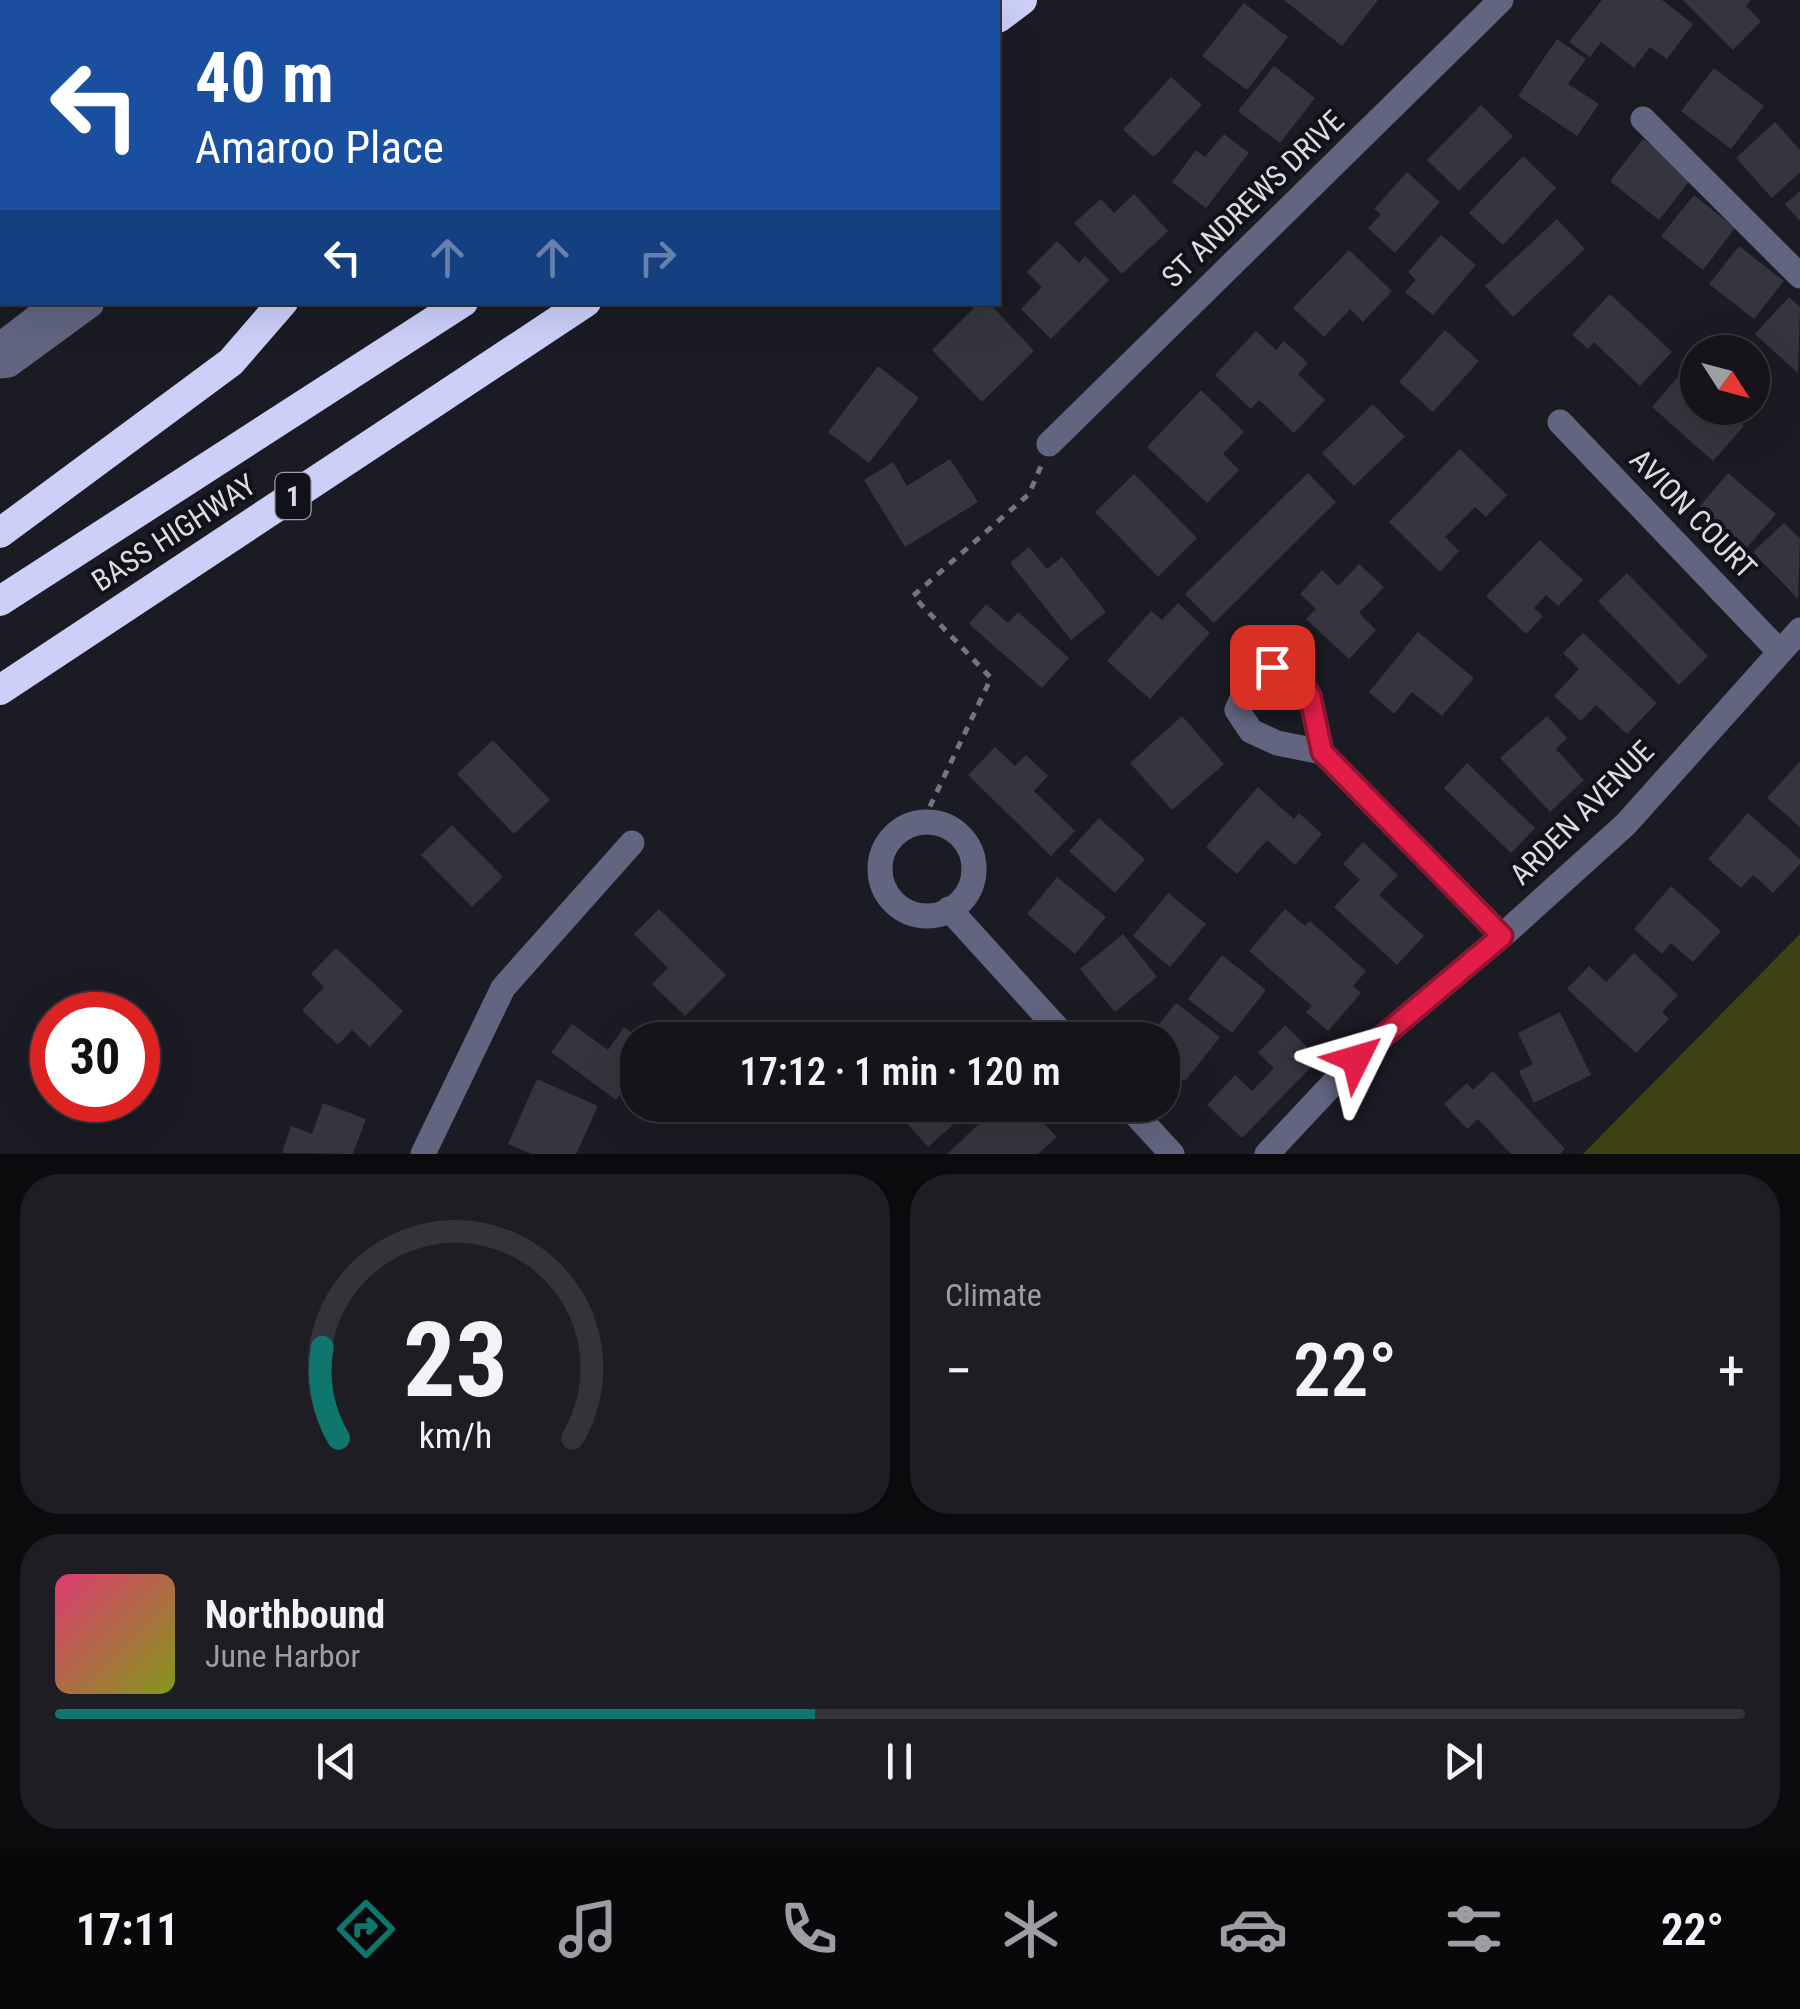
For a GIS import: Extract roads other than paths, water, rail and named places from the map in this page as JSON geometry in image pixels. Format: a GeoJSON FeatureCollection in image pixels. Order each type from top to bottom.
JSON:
{"type":"FeatureCollection","features":[{"type":"Feature","properties":{"kind":"highway"},"geometry":{"type":"LineString","coordinates":[[1000,16],[1022,0]]}},
{"type":"Feature","properties":{"kind":"highway"},"geometry":{"type":"LineString","coordinates":[[0,533],[232,362],[280,305]]}},
{"type":"Feature","properties":{"kind":"highway","name":"BASS HIGHWAY"},"geometry":{"type":"LineString","coordinates":[[0,601],[458,305]]}},
{"type":"Feature","properties":{"kind":"highway","name":"BASS HIGHWAY"},"geometry":{"type":"LineString","coordinates":[[0,690],[581,305]]}},
{"type":"Feature","properties":{"kind":"street","name":"ST ANDREWS DRIVE"},"geometry":{"type":"LineString","coordinates":[[1050,444],[1501,0]]}},
{"type":"Feature","properties":{"kind":"street"},"geometry":{"type":"LineString","coordinates":[[1643,120],[1800,276]]}},
{"type":"Feature","properties":{"kind":"street"},"geometry":{"type":"LineString","coordinates":[[0,345],[52,305]]}},
{"type":"Feature","properties":{"kind":"street"},"geometry":{"type":"LineString","coordinates":[[0,366],[9,365],[91,305]]}},
{"type":"Feature","properties":{"kind":"street","name":"AVION COURT"},"geometry":{"type":"LineString","coordinates":[[1560,422],[1779,651]]}},
{"type":"Feature","properties":{"kind":"street","name":"ARDEN AVENUE"},"geometry":{"type":"LineString","coordinates":[[1267,1154],[1356,1059],[1502,936],[1626,824],[1800,630]]}},
{"type":"Feature","properties":{"kind":"street"},"geometry":{"type":"LineString","coordinates":[[1322,752],[1502,936]]}},
{"type":"Feature","properties":{"kind":"street"},"geometry":{"type":"LineString","coordinates":[[938,822],[952,828],[971,852],[972,882],[965,896],[949,910],[924,916],[908,912],[885,891],[880,860],[895,833],[908,825],[938,822]]}},
{"type":"Feature","properties":{"kind":"street"},"geometry":{"type":"LineString","coordinates":[[424,1154],[503,988],[632,844]]}},
{"type":"Feature","properties":{"kind":"street"},"geometry":{"type":"LineString","coordinates":[[949,910],[1052,1022]]}},
{"type":"Feature","properties":{"kind":"street"},"geometry":{"type":"LineString","coordinates":[[1143,1122],[1172,1154]]}}]}
